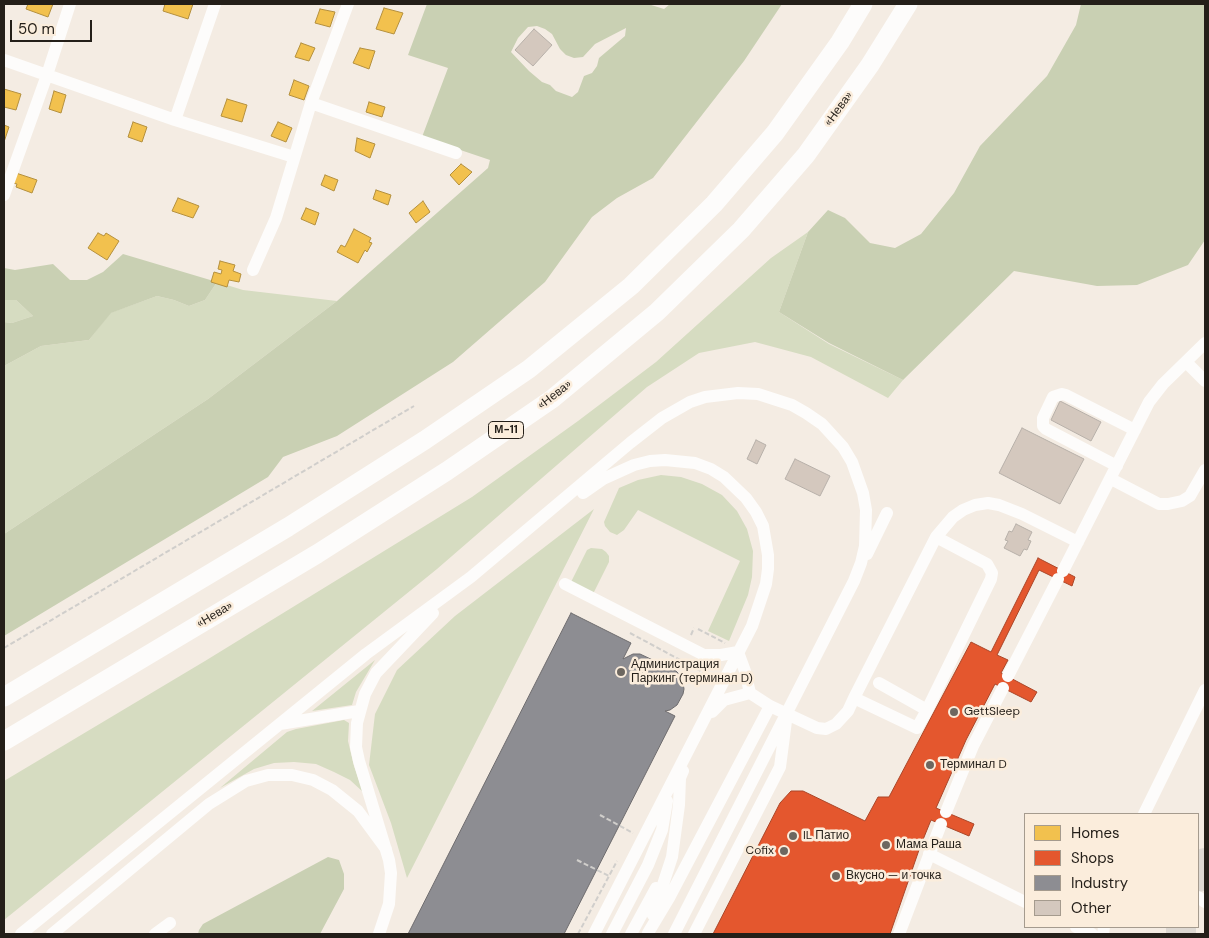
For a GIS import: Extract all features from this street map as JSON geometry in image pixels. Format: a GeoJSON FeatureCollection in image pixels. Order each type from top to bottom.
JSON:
{"type":"FeatureCollection","features":[{"type":"Feature","properties":{"kind":"highway"},"geometry":{"type":"LineString","coordinates":[[4,697],[288,527],[425,440],[529,370],[631,286],[714,204],[775,133],[840,42],[863,4]]}},
{"type":"Feature","properties":{"kind":"highway","name":"«Нева»"},"geometry":{"type":"LineString","coordinates":[[4,741],[317,554],[447,471],[552,399],[657,312],[741,230],[806,155],[870,65],[908,4]]}},
{"type":"Feature","properties":{"kind":"street"},"geometry":{"type":"LineString","coordinates":[[4,195],[70,4]]}},
{"type":"Feature","properties":{"kind":"street"},"geometry":{"type":"LineString","coordinates":[[175,120],[215,4]]}},
{"type":"Feature","properties":{"kind":"street"},"geometry":{"type":"LineString","coordinates":[[253,270],[276,218],[311,103],[348,4]]}},
{"type":"Feature","properties":{"kind":"street"},"geometry":{"type":"LineString","coordinates":[[4,60],[175,120],[294,157]]}},
{"type":"Feature","properties":{"kind":"street"},"geometry":{"type":"LineString","coordinates":[[311,103],[456,154]]}},
{"type":"Feature","properties":{"kind":"street"},"geometry":{"type":"LineString","coordinates":[[899,934],[929,854],[974,746],[1149,402],[1163,384],[1205,343]]}},
{"type":"Feature","properties":{"kind":"street"},"geometry":{"type":"LineString","coordinates":[[1186,362],[1205,380]]}},
{"type":"Feature","properties":{"kind":"street"},"geometry":{"type":"LineString","coordinates":[[378,934],[384,920],[391,888],[389,860],[359,760],[356,734],[359,711],[369,684],[386,661],[444,601],[662,418],[690,402],[720,394],[758,394],[792,405],[819,422],[843,448],[852,462],[863,493],[867,528],[861,563],[854,581]]}},
{"type":"Feature","properties":{"kind":"street"},"geometry":{"type":"LineString","coordinates":[[1117,466],[1043,426],[1043,418],[1053,397],[1062,394],[1066,395],[1135,430]]}},
{"type":"Feature","properties":{"kind":"street"},"geometry":{"type":"LineString","coordinates":[[533,526],[602,479],[634,465],[650,461],[680,460],[711,469],[736,486],[756,512],[766,539],[768,569],[766,584],[752,626],[594,934]]}},
{"type":"Feature","properties":{"kind":"street"},"geometry":{"type":"LineString","coordinates":[[1111,479],[1159,504],[1176,504],[1190,496],[1205,470]]}},
{"type":"Feature","properties":{"kind":"street"},"geometry":{"type":"LineString","coordinates":[[738,652],[750,693],[770,706],[807,725],[826,729],[843,718],[936,537],[953,517],[974,505],[988,503],[999,505],[1022,514],[1078,542]]}},
{"type":"Feature","properties":{"kind":"street"},"geometry":{"type":"LineString","coordinates":[[674,934],[787,714],[887,513]]}},
{"type":"Feature","properties":{"kind":"street"},"geometry":{"type":"LineString","coordinates":[[854,698],[916,728],[927,710],[991,579],[992,573],[987,564],[936,537]]}},
{"type":"Feature","properties":{"kind":"street"},"geometry":{"type":"LineString","coordinates":[[21,934],[366,654],[471,577]]}},
{"type":"Feature","properties":{"kind":"street"},"geometry":{"type":"LineString","coordinates":[[565,584],[704,655],[738,652]]}},
{"type":"Feature","properties":{"kind":"street"},"geometry":{"type":"LineString","coordinates":[[879,683],[927,710]]}},
{"type":"Feature","properties":{"kind":"street"},"geometry":{"type":"LineString","coordinates":[[1144,813],[1205,690]]}},
{"type":"Feature","properties":{"kind":"street"},"geometry":{"type":"LineString","coordinates":[[704,720],[724,700],[750,693]]}},
{"type":"Feature","properties":{"kind":"street"},"geometry":{"type":"LineString","coordinates":[[647,934],[669,898],[770,706]]}},
{"type":"Feature","properties":{"kind":"street"},"geometry":{"type":"LineString","coordinates":[[278,724],[359,711]]}},
{"type":"Feature","properties":{"kind":"street"},"geometry":{"type":"LineString","coordinates":[[694,934],[780,768],[787,714]]}},
{"type":"Feature","properties":{"kind":"street"},"geometry":{"type":"LineString","coordinates":[[647,934],[672,857],[679,805],[680,778],[698,732]]}},
{"type":"Feature","properties":{"kind":"street"},"geometry":{"type":"LineString","coordinates":[[52,934],[209,804],[246,781],[268,775],[292,775],[313,780],[332,790],[358,811],[386,849]]}},
{"type":"Feature","properties":{"kind":"street"},"geometry":{"type":"LineString","coordinates":[[612,934],[648,865],[662,830],[671,785]]}},
{"type":"Feature","properties":{"kind":"street"},"geometry":{"type":"LineString","coordinates":[[929,854],[1024,902]]}},
{"type":"Feature","properties":{"kind":"street"},"geometry":{"type":"LineString","coordinates":[[632,934],[672,857]]}},
{"type":"Feature","properties":{"kind":"street"},"geometry":{"type":"LineString","coordinates":[[155,934],[170,923]]}},
{"type":"Feature","properties":{"kind":"street"},"geometry":{"type":"LineString","coordinates":[[1078,928],[1092,934]]}},
{"type":"Feature","properties":{"kind":"path"},"geometry":{"type":"LineString","coordinates":[[4,648],[414,406]]}},
{"type":"Feature","properties":{"kind":"path"},"geometry":{"type":"LineString","coordinates":[[630,633],[712,677],[708,686]]}},
{"type":"Feature","properties":{"kind":"path"},"geometry":{"type":"LineString","coordinates":[[600,815],[632,832]]}},
{"type":"Feature","properties":{"kind":"path"},"geometry":{"type":"LineString","coordinates":[[578,934],[618,859]]}},
{"type":"Feature","properties":{"kind":"path"},"geometry":{"type":"LineString","coordinates":[[577,860],[609,876]]}},
{"type":"Feature","properties":{"kind":"green space"},"geometry":{"type":"Polygon","coordinates":[[[427,4],[648,4],[664,9],[670,4],[782,4],[744,61],[653,178],[617,198],[592,217],[545,282],[453,362],[337,436],[283,457],[268,477],[4,636],[4,534],[208,399],[337,301],[488,168],[490,160],[422,137],[448,68],[408,55],[427,4]],[[537,26],[528,27],[518,38],[511,52],[542,82],[550,85],[556,91],[572,97],[578,92],[584,76],[592,73],[597,66],[599,58],[625,36],[626,28],[595,44],[583,57],[574,58],[566,55],[560,49],[552,34],[537,26]]]}},
{"type":"Feature","properties":{"kind":"green space"},"geometry":{"type":"Polygon","coordinates":[[[1081,4],[1205,4],[1205,240],[1188,265],[1137,285],[1097,286],[1014,271],[903,380],[829,343],[779,312],[808,232],[828,210],[845,218],[870,243],[895,248],[921,234],[954,193],[980,146],[1047,76],[1076,25],[1081,4]]]}},
{"type":"Feature","properties":{"kind":"green space"},"geometry":{"type":"Polygon","coordinates":[[[808,232],[779,312],[829,344],[903,380],[888,398],[811,357],[755,342],[699,353],[647,387],[437,569],[4,920],[4,781],[205,661],[472,497],[656,362],[771,258],[808,232]]]}},
{"type":"Feature","properties":{"kind":"green space"},"geometry":{"type":"Polygon","coordinates":[[[123,254],[217,282],[205,300],[189,306],[157,296],[111,313],[89,340],[41,346],[4,366],[4,322],[12,323],[33,316],[16,300],[4,300],[4,268],[15,270],[53,264],[70,280],[87,280],[103,272],[123,254]]]}},
{"type":"Feature","properties":{"kind":"green space"},"geometry":{"type":"Polygon","coordinates":[[[217,282],[243,290],[337,301],[208,399],[4,534],[4,366],[41,346],[89,340],[110,313],[157,296],[189,306],[205,300],[217,282]]]}},
{"type":"Feature","properties":{"kind":"green space"},"geometry":{"type":"Polygon","coordinates":[[[4,300],[16,300],[33,316],[12,323],[4,322],[4,300]]]}},
{"type":"Feature","properties":{"kind":"green space"},"geometry":{"type":"Polygon","coordinates":[[[661,475],[681,477],[702,484],[722,495],[737,511],[747,529],[753,551],[752,577],[748,595],[729,641],[708,631],[740,561],[638,510],[624,530],[617,535],[610,532],[605,526],[604,522],[619,488],[638,480],[661,475]]]}},
{"type":"Feature","properties":{"kind":"green space"},"geometry":{"type":"Polygon","coordinates":[[[594,509],[407,878],[391,823],[369,765],[375,714],[397,670],[455,616],[594,509]]]}},
{"type":"Feature","properties":{"kind":"green space"},"geometry":{"type":"Polygon","coordinates":[[[591,548],[602,549],[609,556],[609,562],[592,596],[570,584],[587,550],[591,548]]]}},
{"type":"Feature","properties":{"kind":"green space"},"geometry":{"type":"Polygon","coordinates":[[[375,660],[356,692],[352,705],[312,711],[375,660]]]}},
{"type":"Feature","properties":{"kind":"green space"},"geometry":{"type":"Polygon","coordinates":[[[344,720],[349,723],[348,741],[363,792],[350,780],[316,764],[294,762],[274,763],[254,769],[220,788],[287,732],[344,720]]]}},
{"type":"Feature","properties":{"kind":"green space"},"geometry":{"type":"Polygon","coordinates":[[[328,857],[339,860],[344,874],[344,889],[320,934],[198,934],[203,924],[328,857]]]}},
{"type":"Feature","properties":{"kind":"building: Homes"},"geometry":{"type":"Polygon","coordinates":[[[28,4],[53,4],[48,17],[26,9],[28,4]]]}},
{"type":"Feature","properties":{"kind":"building: Homes"},"geometry":{"type":"Polygon","coordinates":[[[165,4],[193,4],[188,19],[163,11],[165,4]]]}},
{"type":"Feature","properties":{"kind":"building: Homes"},"geometry":{"type":"Polygon","coordinates":[[[384,8],[403,13],[394,34],[376,29],[384,8]]]}},
{"type":"Feature","properties":{"kind":"building: Homes"},"geometry":{"type":"Polygon","coordinates":[[[320,9],[335,12],[330,27],[315,23],[320,9]]]}},
{"type":"Feature","properties":{"kind":"building: Homes"},"geometry":{"type":"Polygon","coordinates":[[[301,43],[315,48],[309,61],[295,57],[301,43]]]}},
{"type":"Feature","properties":{"kind":"building: Homes"},"geometry":{"type":"Polygon","coordinates":[[[360,48],[375,51],[369,69],[353,63],[360,48]]]}},
{"type":"Feature","properties":{"kind":"building: Homes"},"geometry":{"type":"Polygon","coordinates":[[[294,80],[309,86],[304,100],[289,95],[294,80]]]}},
{"type":"Feature","properties":{"kind":"building: Homes"},"geometry":{"type":"Polygon","coordinates":[[[4,89],[21,94],[16,110],[4,107],[4,89]]]}},
{"type":"Feature","properties":{"kind":"building: Homes"},"geometry":{"type":"Polygon","coordinates":[[[54,91],[66,95],[61,113],[49,109],[54,91]]]}},
{"type":"Feature","properties":{"kind":"building: Homes"},"geometry":{"type":"Polygon","coordinates":[[[227,99],[247,105],[242,122],[221,116],[227,99]]]}},
{"type":"Feature","properties":{"kind":"building: Homes"},"geometry":{"type":"Polygon","coordinates":[[[369,102],[385,107],[382,117],[366,112],[369,102]]]}},
{"type":"Feature","properties":{"kind":"building: Homes"},"geometry":{"type":"Polygon","coordinates":[[[133,122],[147,127],[142,142],[128,137],[133,122]]]}},
{"type":"Feature","properties":{"kind":"building: Homes"},"geometry":{"type":"Polygon","coordinates":[[[278,122],[292,128],[286,142],[271,136],[278,122]]]}},
{"type":"Feature","properties":{"kind":"building: Homes"},"geometry":{"type":"Polygon","coordinates":[[[4,125],[9,127],[4,142],[4,125]]]}},
{"type":"Feature","properties":{"kind":"building: Homes"},"geometry":{"type":"Polygon","coordinates":[[[357,138],[375,144],[370,158],[355,151],[357,138]]]}},
{"type":"Feature","properties":{"kind":"building: Homes"},"geometry":{"type":"Polygon","coordinates":[[[461,164],[472,172],[459,185],[450,175],[461,164]]]}},
{"type":"Feature","properties":{"kind":"building: Homes"},"geometry":{"type":"Polygon","coordinates":[[[16,173],[37,180],[32,193],[16,187],[17,184],[13,183],[16,173]]]}},
{"type":"Feature","properties":{"kind":"building: Homes"},"geometry":{"type":"Polygon","coordinates":[[[325,175],[338,180],[334,191],[321,185],[325,175]]]}},
{"type":"Feature","properties":{"kind":"building: Homes"},"geometry":{"type":"Polygon","coordinates":[[[376,190],[391,195],[388,205],[373,199],[376,190]]]}},
{"type":"Feature","properties":{"kind":"building: Homes"},"geometry":{"type":"Polygon","coordinates":[[[178,198],[199,206],[193,218],[172,211],[178,198]]]}},
{"type":"Feature","properties":{"kind":"building: Homes"},"geometry":{"type":"Polygon","coordinates":[[[423,201],[430,212],[416,223],[409,213],[423,201]]]}},
{"type":"Feature","properties":{"kind":"building: Homes"},"geometry":{"type":"Polygon","coordinates":[[[306,208],[319,213],[315,225],[301,219],[306,208]]]}},
{"type":"Feature","properties":{"kind":"building: Homes"},"geometry":{"type":"Polygon","coordinates":[[[354,229],[371,238],[369,242],[372,243],[367,252],[365,250],[358,263],[337,252],[341,245],[345,247],[354,229]]]}},
{"type":"Feature","properties":{"kind":"building: Homes"},"geometry":{"type":"Polygon","coordinates":[[[98,233],[104,236],[106,233],[119,241],[107,260],[88,248],[98,233]]]}},
{"type":"Feature","properties":{"kind":"building: Homes"},"geometry":{"type":"Polygon","coordinates":[[[220,261],[235,265],[233,271],[241,274],[239,282],[229,280],[227,287],[211,282],[214,272],[221,274],[222,270],[218,269],[220,261]]]}},
{"type":"Feature","properties":{"kind":"building: Shops","name":"Терминал D"},"geometry":{"type":"Polygon","coordinates":[[[1038,558],[1075,577],[1072,586],[1039,570],[997,655],[1008,660],[1001,673],[1037,692],[1031,702],[995,684],[966,740],[936,808],[974,824],[969,836],[931,820],[890,934],[713,934],[780,803],[791,791],[803,791],[865,821],[878,797],[889,797],[971,642],[991,652],[1038,558]]]}},
{"type":"Feature","properties":{"kind":"building: Industry"},"geometry":{"type":"Polygon","coordinates":[[[571,613],[631,643],[623,659],[633,654],[640,654],[676,671],[682,677],[683,694],[677,705],[665,711],[675,716],[564,934],[408,934],[571,613]]]}},
{"type":"Feature","properties":{"kind":"building: Other"},"geometry":{"type":"Polygon","coordinates":[[[534,29],[552,45],[533,66],[515,50],[534,29]]]}},
{"type":"Feature","properties":{"kind":"building: Other"},"geometry":{"type":"Polygon","coordinates":[[[1060,401],[1101,422],[1091,441],[1051,420],[1060,401]]]}},
{"type":"Feature","properties":{"kind":"building: Other"},"geometry":{"type":"Polygon","coordinates":[[[1022,428],[1084,459],[1060,504],[999,473],[1022,428]]]}},
{"type":"Feature","properties":{"kind":"building: Other"},"geometry":{"type":"Polygon","coordinates":[[[756,440],[766,445],[757,464],[747,459],[756,440]]]}},
{"type":"Feature","properties":{"kind":"building: Other"},"geometry":{"type":"Polygon","coordinates":[[[795,459],[830,476],[820,496],[785,479],[795,459]]]}},
{"type":"Feature","properties":{"kind":"building: Other"},"geometry":{"type":"Polygon","coordinates":[[[1016,524],[1032,532],[1028,540],[1031,541],[1027,550],[1024,549],[1020,556],[1004,548],[1008,541],[1005,540],[1009,531],[1012,532],[1016,524]]]}},
{"type":"Feature","properties":{"kind":"taxiway"},"geometry":{"type":"LineString","coordinates":[[1199,875],[1205,863]]}},
{"type":"Feature","properties":{"kind":"taxiway"},"geometry":{"type":"LineString","coordinates":[[1181,928],[1181,934]]}},
{"type":"Feature","properties":{"kind":"place","name":"Администрация Паркинг (терминал D)"},"geometry":{"type":"Point","coordinates":[621,672]}},
{"type":"Feature","properties":{"kind":"place","name":"GettSleep"},"geometry":{"type":"Point","coordinates":[954,712]}},
{"type":"Feature","properties":{"kind":"place","name":"Терминал D"},"geometry":{"type":"Point","coordinates":[930,765]}},
{"type":"Feature","properties":{"kind":"place","name":"IL Патио"},"geometry":{"type":"Point","coordinates":[793,836]}},
{"type":"Feature","properties":{"kind":"place","name":"Мама Раша"},"geometry":{"type":"Point","coordinates":[886,845]}},
{"type":"Feature","properties":{"kind":"place","name":"Cofix"},"geometry":{"type":"Point","coordinates":[784,851]}},
{"type":"Feature","properties":{"kind":"place","name":"Вкусно — и точка"},"geometry":{"type":"Point","coordinates":[836,876]}}]}
